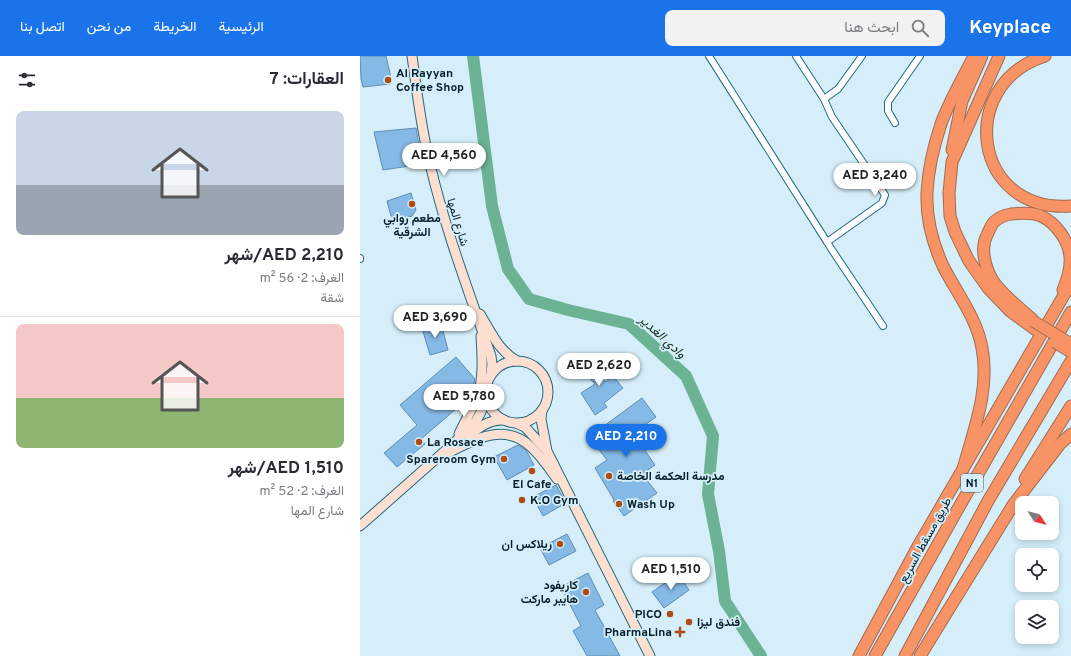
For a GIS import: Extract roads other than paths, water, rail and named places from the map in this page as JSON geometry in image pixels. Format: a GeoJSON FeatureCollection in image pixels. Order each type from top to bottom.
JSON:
{"type":"FeatureCollection","features":[{"type":"Feature","properties":{"kind":"highway"},"geometry":{"type":"LineString","coordinates":[[963,469],[981,405],[984,387],[982,348],[975,324],[938,254],[930,228],[927,193],[932,160],[941,124],[974,56]]}},
{"type":"Feature","properties":{"kind":"highway"},"geometry":{"type":"LineString","coordinates":[[982,56],[962,101],[952,151],[949,193],[950,216],[955,232],[969,261],[988,288],[1010,312],[1071,344]]}},
{"type":"Feature","properties":{"kind":"highway"},"geometry":{"type":"LineString","coordinates":[[952,162],[999,56]]}},
{"type":"Feature","properties":{"kind":"highway"},"geometry":{"type":"LineString","coordinates":[[1045,56],[1027,64],[1013,74],[1000,90],[994,100],[987,121],[987,146],[997,172],[1005,182],[1023,197],[1047,206],[1071,206]]}},
{"type":"Feature","properties":{"kind":"highway"},"geometry":{"type":"LineString","coordinates":[[1051,318],[1068,275],[1070,255],[1066,241],[1058,230],[1046,219],[1040,216],[1019,213],[1007,215],[995,221],[985,238],[983,247],[984,255],[992,280],[1035,325],[1071,352]]}},
{"type":"Feature","properties":{"kind":"highway"},"geometry":{"type":"LineString","coordinates":[[859,656],[917,548],[1071,284]]}},
{"type":"Feature","properties":{"kind":"highway","name":"طريق مسقط السريع"},"geometry":{"type":"LineString","coordinates":[[875,656],[954,514],[1071,312]]}},
{"type":"Feature","properties":{"kind":"highway","name":"N1"},"geometry":{"type":"LineString","coordinates":[[905,656],[988,501],[1071,361]]}},
{"type":"Feature","properties":{"kind":"highway"},"geometry":{"type":"LineString","coordinates":[[1013,505],[1017,491],[1071,406]]}},
{"type":"Feature","properties":{"kind":"highway"},"geometry":{"type":"LineString","coordinates":[[920,656],[1013,505],[1060,444],[1071,434]]}},
{"type":"Feature","properties":{"kind":"street","name":"شارع المها"},"geometry":{"type":"LineString","coordinates":[[412,56],[420,117],[442,213],[491,356],[491,374]]}},
{"type":"Feature","properties":{"kind":"street"},"geometry":{"type":"LineString","coordinates":[[709,56],[832,250],[883,326]]}},
{"type":"Feature","properties":{"kind":"street"},"geometry":{"type":"LineString","coordinates":[[796,56],[824,99],[832,117],[885,195],[882,204],[828,242]]}},
{"type":"Feature","properties":{"kind":"street"},"geometry":{"type":"LineString","coordinates":[[824,99],[838,89],[862,56]]}},
{"type":"Feature","properties":{"kind":"street"},"geometry":{"type":"LineString","coordinates":[[895,123],[888,111],[888,102],[920,56]]}},
{"type":"Feature","properties":{"kind":"street","name":"شارع المها"},"geometry":{"type":"LineString","coordinates":[[472,299],[499,347],[508,356],[517,360]]}},
{"type":"Feature","properties":{"kind":"street"},"geometry":{"type":"LineString","coordinates":[[455,442],[474,406],[481,381],[482,367],[480,326]]}},
{"type":"Feature","properties":{"kind":"street"},"geometry":{"type":"LineString","coordinates":[[360,526],[428,467],[476,421],[482,412],[486,385],[491,374],[499,366],[507,362],[517,360],[529,363],[537,368],[542,374],[548,391],[542,410],[541,419],[547,450],[650,656]]}},
{"type":"Feature","properties":{"kind":"street"},"geometry":{"type":"LineString","coordinates":[[485,399],[495,415],[504,420],[525,427],[547,450]]}},
{"type":"Feature","properties":{"kind":"street"},"geometry":{"type":"LineString","coordinates":[[518,424],[532,419],[542,410]]}},
{"type":"Feature","properties":{"kind":"street"},"geometry":{"type":"LineString","coordinates":[[428,467],[477,429],[493,421],[504,420]]}},
{"type":"Feature","properties":{"kind":"street"},"geometry":{"type":"LineString","coordinates":[[448,453],[487,436],[498,434],[516,437],[524,441],[538,454],[568,493]]}},
{"type":"Feature","properties":{"kind":"waterway","name":"وادي الغدير"},"geometry":{"type":"LineString","coordinates":[[473,56],[492,206],[508,269],[529,299],[568,310],[629,324],[686,376],[713,436],[708,494],[719,551],[725,601],[761,656]]}},
{"type":"Feature","properties":{"kind":"place","name":"Al Rayyan Coffee Shop"},"geometry":{"type":"Point","coordinates":[388,80]}},
{"type":"Feature","properties":{"kind":"place","name":"مطعم روابي الشرقية"},"geometry":{"type":"Point","coordinates":[412,204]}},
{"type":"Feature","properties":{"kind":"place","name":"La Rosace"},"geometry":{"type":"Point","coordinates":[419,442]}},
{"type":"Feature","properties":{"kind":"place","name":"Spareroom Gym"},"geometry":{"type":"Point","coordinates":[504,459]}},
{"type":"Feature","properties":{"kind":"place","name":"El Cafe"},"geometry":{"type":"Point","coordinates":[532,471]}},
{"type":"Feature","properties":{"kind":"place","name":"مدرسة الحكمة الخاصة"},"geometry":{"type":"Point","coordinates":[609,476]}},
{"type":"Feature","properties":{"kind":"place","name":"K.O Gym"},"geometry":{"type":"Point","coordinates":[522,500]}},
{"type":"Feature","properties":{"kind":"place","name":"Wash Up"},"geometry":{"type":"Point","coordinates":[619,504]}},
{"type":"Feature","properties":{"kind":"place","name":"ريلاكس ان"},"geometry":{"type":"Point","coordinates":[560,544]}},
{"type":"Feature","properties":{"kind":"place","name":"كاريفود هايبر ماركت"},"geometry":{"type":"Point","coordinates":[586,592]}},
{"type":"Feature","properties":{"kind":"place","name":"PICO"},"geometry":{"type":"Point","coordinates":[670,614]}},
{"type":"Feature","properties":{"kind":"place","name":"فندق ليزا"},"geometry":{"type":"Point","coordinates":[689,622]}},
{"type":"Feature","properties":{"kind":"place","name":"PharmaLina"},"geometry":{"type":"Point","coordinates":[680,632]}}]}
